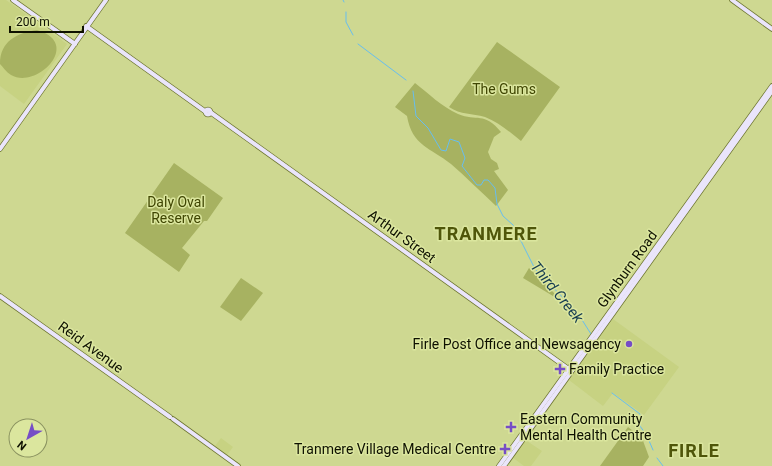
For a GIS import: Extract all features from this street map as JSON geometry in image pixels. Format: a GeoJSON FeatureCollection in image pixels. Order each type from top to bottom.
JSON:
{"type":"FeatureCollection","features":[{"type":"Feature","properties":{"kind":"main road"},"geometry":{"type":"LineString","coordinates":[[13,0],[74,43]]}},
{"type":"Feature","properties":{"kind":"main road"},"geometry":{"type":"LineString","coordinates":[[0,149],[103,0]]}},
{"type":"Feature","properties":{"kind":"main road"},"geometry":{"type":"LineString","coordinates":[[86,26],[106,0]]}},
{"type":"Feature","properties":{"kind":"main road"},"geometry":{"type":"LineString","coordinates":[[732,0],[772,29]]}},
{"type":"Feature","properties":{"kind":"main road","name":"Arthur Street"},"geometry":{"type":"LineString","coordinates":[[86,26],[570,370]]}},
{"type":"Feature","properties":{"kind":"main road"},"geometry":{"type":"LineString","coordinates":[[0,145],[74,43]]}},
{"type":"Feature","properties":{"kind":"main road","name":"Glynburn Road"},"geometry":{"type":"LineString","coordinates":[[499,466],[570,370],[766,97],[772,86]]}},
{"type":"Feature","properties":{"kind":"main road","name":"Glynburn Road"},"geometry":{"type":"LineString","coordinates":[[504,466],[570,370],[572,364],[766,97],[772,91]]}},
{"type":"Feature","properties":{"kind":"main road","name":"Reid Avenue"},"geometry":{"type":"LineString","coordinates":[[0,296],[238,466]]}},
{"type":"Feature","properties":{"kind":"main road"},"geometry":{"type":"LineString","coordinates":[[562,364],[572,364]]}},
{"type":"Feature","properties":{"kind":"main road"},"geometry":{"type":"LineString","coordinates":[[527,427],[535,422]]}},
{"type":"Feature","properties":{"kind":"shaded area"},"geometry":{"type":"Polygon","coordinates":[[[0,0],[6,0],[67,44],[24,104],[0,86],[0,0]]]}},
{"type":"Feature","properties":{"kind":"shaded area"},"geometry":{"type":"Polygon","coordinates":[[[613,319],[679,367],[644,415],[613,393],[603,406],[569,380],[613,319]]]}},
{"type":"Feature","properties":{"kind":"shaded area"},"geometry":{"type":"Polygon","coordinates":[[[221,438],[233,447],[227,455],[215,446],[221,438]]]}},
{"type":"Feature","properties":{"kind":"shaded area"},"geometry":{"type":"Polygon","coordinates":[[[524,439],[542,451],[531,466],[524,466],[512,457],[524,439]]]}},
{"type":"Feature","properties":{"kind":"green space"},"geometry":{"type":"Polygon","coordinates":[[[37,30],[50,36],[56,45],[56,54],[51,63],[43,71],[32,76],[21,78],[11,75],[0,64],[3,49],[6,44],[17,36],[37,30]]]}},
{"type":"Feature","properties":{"kind":"green space","name":"The Gums"},"geometry":{"type":"Polygon","coordinates":[[[497,42],[560,87],[521,141],[490,119],[453,110],[449,107],[497,42]]]}},
{"type":"Feature","properties":{"kind":"green space"},"geometry":{"type":"Polygon","coordinates":[[[415,83],[452,111],[465,116],[490,121],[501,132],[494,137],[488,152],[491,159],[497,163],[499,169],[494,171],[508,190],[496,206],[451,164],[423,145],[413,134],[407,116],[395,107],[415,83]]]}},
{"type":"Feature","properties":{"kind":"green space","name":"Daly Oval Reserve"},"geometry":{"type":"Polygon","coordinates":[[[174,163],[223,198],[207,221],[204,221],[182,248],[190,255],[179,272],[125,233],[174,163]]]}},
{"type":"Feature","properties":{"kind":"green space"},"geometry":{"type":"Polygon","coordinates":[[[529,268],[563,302],[523,278],[529,268]]]}},
{"type":"Feature","properties":{"kind":"green space"},"geometry":{"type":"Polygon","coordinates":[[[241,278],[263,293],[241,321],[220,307],[241,278]]]}},
{"type":"Feature","properties":{"kind":"green space"},"geometry":{"type":"Polygon","coordinates":[[[628,427],[642,438],[649,457],[643,466],[600,466],[628,427]]]}},
{"type":"Feature","properties":{"kind":"waterway","name":"Third Creek"},"geometry":{"type":"LineString","coordinates":[[346,12],[346,22],[353,35]]}},
{"type":"Feature","properties":{"kind":"waterway","name":"Third Creek"},"geometry":{"type":"LineString","coordinates":[[358,44],[406,80]]}},
{"type":"Feature","properties":{"kind":"waterway","name":"Third Creek"},"geometry":{"type":"LineString","coordinates":[[413,91],[416,116],[428,128],[441,150],[446,151],[450,139],[459,142],[465,158],[462,166],[477,185],[481,185],[484,180],[488,180],[495,188],[497,204],[503,216],[513,225],[535,269],[577,312],[591,334]]}},
{"type":"Feature","properties":{"kind":"waterway","name":"Third Creek"},"geometry":{"type":"LineString","coordinates":[[612,393],[640,414],[640,426],[647,436],[653,450]]}},
{"type":"Feature","properties":{"kind":"waterway","name":"Third Creek"},"geometry":{"type":"LineString","coordinates":[[657,458],[663,466]]}},
{"type":"Feature","properties":{"kind":"place","name":"Firle Post Office and Newsagency"},"geometry":{"type":"Point","coordinates":[629,344]}},
{"type":"Feature","properties":{"kind":"place","name":"Family Practice"},"geometry":{"type":"Point","coordinates":[560,369]}},
{"type":"Feature","properties":{"kind":"place","name":"Eastern Community Mental Health Centre"},"geometry":{"type":"Point","coordinates":[511,427]}},
{"type":"Feature","properties":{"kind":"place","name":"Tranmere Village Medical Centre"},"geometry":{"type":"Point","coordinates":[505,449]}},
{"type":"Feature","properties":{"kind":"district","name":"TRANMERE"},"geometry":{"type":"Point","coordinates":[486,233]}},
{"type":"Feature","properties":{"kind":"district","name":"FIRLE"},"geometry":{"type":"Point","coordinates":[694,450]}}]}
